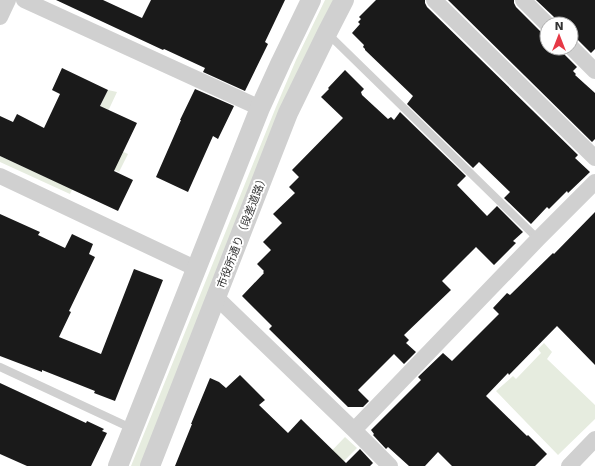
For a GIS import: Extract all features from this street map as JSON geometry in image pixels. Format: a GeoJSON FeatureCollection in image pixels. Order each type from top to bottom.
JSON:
{"type":"FeatureCollection","features":[{"type":"Feature","properties":{"kind":"street"},"geometry":{"type":"LineString","coordinates":[[0,18],[8,0]]}},
{"type":"Feature","properties":{"kind":"street"},"geometry":{"type":"LineString","coordinates":[[24,0],[260,108]]}},
{"type":"Feature","properties":{"kind":"street"},"geometry":{"type":"LineString","coordinates":[[118,466],[260,108],[311,0]]}},
{"type":"Feature","properties":{"kind":"street","name":"市役所通り（段差道路）"},"geometry":{"type":"LineString","coordinates":[[150,466],[288,114],[344,0]]}},
{"type":"Feature","properties":{"kind":"street"},"geometry":{"type":"LineString","coordinates":[[434,0],[595,158]]}},
{"type":"Feature","properties":{"kind":"street"},"geometry":{"type":"LineString","coordinates":[[523,0],[539,16]]}},
{"type":"Feature","properties":{"kind":"street"},"geometry":{"type":"LineString","coordinates":[[579,54],[594,66]]}},
{"type":"Feature","properties":{"kind":"street"},"geometry":{"type":"LineString","coordinates":[[0,176],[196,269]]}},
{"type":"Feature","properties":{"kind":"street"},"geometry":{"type":"LineString","coordinates":[[354,430],[595,182]]}},
{"type":"Feature","properties":{"kind":"street"},"geometry":{"type":"LineString","coordinates":[[216,298],[390,466]]}},
{"type":"Feature","properties":{"kind":"street"},"geometry":{"type":"LineString","coordinates":[[569,466],[595,439]]}},
{"type":"Feature","properties":{"kind":"lane"},"geometry":{"type":"LineString","coordinates":[[327,33],[538,239]]}},
{"type":"Feature","properties":{"kind":"lane"},"geometry":{"type":"LineString","coordinates":[[0,367],[133,429]]}},
{"type":"Feature","properties":{"kind":"shaded area"},"geometry":{"type":"Polygon","coordinates":[[[325,0],[335,0],[141,466],[131,466],[276,107],[296,60],[325,0]]]}},
{"type":"Feature","properties":{"kind":"shaded area"},"geometry":{"type":"Polygon","coordinates":[[[108,90],[117,92],[95,139],[128,154],[119,172],[87,157],[70,194],[0,162],[0,156],[63,185],[108,90]]]}},
{"type":"Feature","properties":{"kind":"shaded area"},"geometry":{"type":"Polygon","coordinates":[[[544,343],[552,352],[547,359],[595,405],[595,419],[558,455],[496,391],[513,376],[516,379],[541,353],[538,349],[544,343]]]}},
{"type":"Feature","properties":{"kind":"shaded area"},"geometry":{"type":"Polygon","coordinates":[[[345,437],[357,448],[339,466],[317,466],[345,437]]]}},
{"type":"Feature","properties":{"kind":"building"},"geometry":{"type":"Polygon","coordinates":[[[56,0],[103,0],[142,18],[151,0],[285,0],[265,42],[268,44],[245,91],[203,72],[205,68],[56,0]]]}},
{"type":"Feature","properties":{"kind":"building"},"geometry":{"type":"Polygon","coordinates":[[[376,0],[425,0],[427,7],[578,155],[575,158],[590,172],[568,193],[567,191],[549,209],[547,207],[531,224],[504,198],[510,192],[479,162],[473,168],[407,104],[413,96],[365,50],[363,47],[364,45],[352,33],[360,24],[358,22],[361,19],[359,17],[376,0]]]}},
{"type":"Feature","properties":{"kind":"building"},"geometry":{"type":"Polygon","coordinates":[[[448,0],[514,0],[516,7],[539,30],[539,56],[566,56],[577,67],[573,71],[576,74],[575,75],[595,93],[595,139],[592,142],[448,0]]]}},
{"type":"Feature","properties":{"kind":"building"},"geometry":{"type":"Polygon","coordinates":[[[536,0],[595,0],[595,49],[591,53],[579,41],[579,16],[553,16],[536,0]]]}},
{"type":"Feature","properties":{"kind":"building"},"geometry":{"type":"Polygon","coordinates":[[[62,68],[108,90],[100,106],[137,123],[114,171],[133,180],[118,211],[0,156],[0,116],[13,122],[17,114],[44,128],[60,94],[52,90],[62,68]]]}},
{"type":"Feature","properties":{"kind":"building"},"geometry":{"type":"Polygon","coordinates":[[[345,70],[364,89],[361,92],[362,95],[388,119],[391,117],[394,120],[400,112],[466,176],[457,185],[487,216],[497,206],[523,232],[513,241],[516,243],[494,265],[476,247],[442,281],[451,290],[404,335],[409,340],[406,343],[416,352],[404,364],[394,354],[358,390],[369,401],[363,407],[348,407],[269,329],[272,326],[242,296],[264,273],[264,271],[257,264],[271,250],[263,242],[282,223],[273,214],[295,193],[289,187],[299,177],[292,170],[343,118],[321,97],[345,70]]]}},
{"type":"Feature","properties":{"kind":"building"},"geometry":{"type":"Polygon","coordinates":[[[195,89],[234,106],[218,139],[213,136],[188,192],[156,177],[195,89]]]}},
{"type":"Feature","properties":{"kind":"building"},"geometry":{"type":"Polygon","coordinates":[[[595,212],[595,365],[557,326],[486,396],[547,454],[535,466],[452,466],[438,452],[425,466],[409,466],[388,447],[386,449],[373,435],[374,434],[371,430],[421,380],[418,377],[443,353],[452,361],[499,314],[493,308],[507,293],[510,295],[553,253],[554,254],[595,212]]]}},
{"type":"Feature","properties":{"kind":"building"},"geometry":{"type":"Polygon","coordinates":[[[0,214],[40,232],[38,235],[65,248],[72,234],[93,244],[89,254],[95,257],[69,311],[71,312],[59,337],[101,354],[134,269],[163,280],[115,401],[94,393],[95,391],[42,370],[42,372],[0,356],[0,214]]]}},
{"type":"Feature","properties":{"kind":"building"},"geometry":{"type":"Polygon","coordinates":[[[240,375],[265,400],[259,405],[288,433],[301,419],[346,463],[360,449],[373,463],[370,466],[175,466],[210,378],[219,382],[226,388],[240,375]]]}},
{"type":"Feature","properties":{"kind":"building"},"geometry":{"type":"Polygon","coordinates":[[[0,383],[86,423],[87,421],[104,429],[102,431],[107,433],[91,466],[27,466],[0,454],[0,383]]]}}]}
